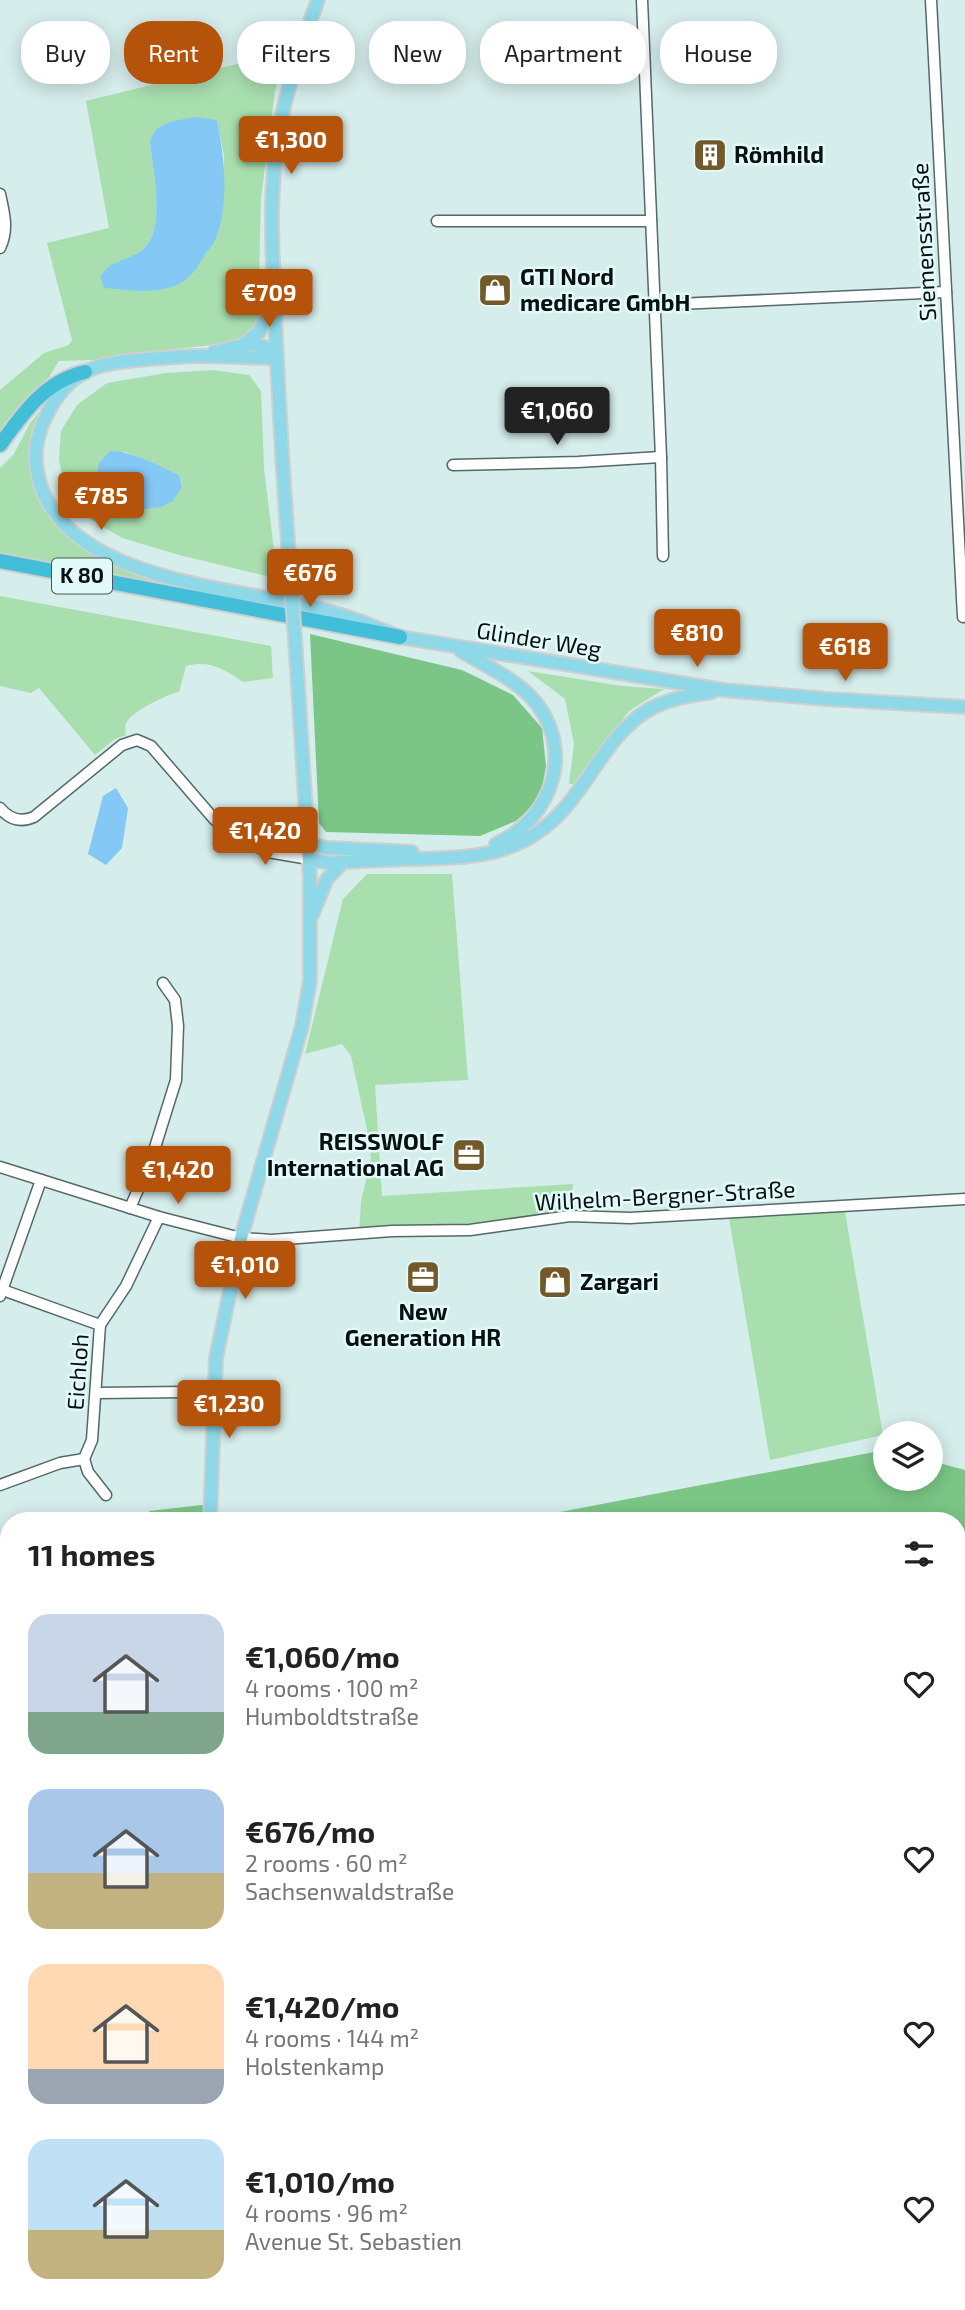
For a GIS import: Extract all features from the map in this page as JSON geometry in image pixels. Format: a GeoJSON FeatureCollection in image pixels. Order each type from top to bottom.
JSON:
{"type":"FeatureCollection","features":[{"type":"Feature","properties":{"kind":"highway"},"geometry":{"type":"LineString","coordinates":[[0,445],[39,396],[72,375],[85,372]]}},
{"type":"Feature","properties":{"kind":"highway","name":"K 80"},"geometry":{"type":"LineString","coordinates":[[0,561],[400,638]]}},
{"type":"Feature","properties":{"kind":"main road"},"geometry":{"type":"LineString","coordinates":[[210,1512],[216,1358],[242,1238],[308,1001],[312,962],[309,859],[277,358],[272,223],[278,139],[297,55],[318,0]]}},
{"type":"Feature","properties":{"kind":"main road"},"geometry":{"type":"LineString","coordinates":[[242,346],[259,332],[274,296]]}},
{"type":"Feature","properties":{"kind":"main road"},"geometry":{"type":"LineString","coordinates":[[85,372],[132,361],[196,356],[257,344],[265,346],[277,358]]}},
{"type":"Feature","properties":{"kind":"main road"},"geometry":{"type":"LineString","coordinates":[[196,356],[277,358]]}},
{"type":"Feature","properties":{"kind":"main road","name":"Glinder Weg"},"geometry":{"type":"LineString","coordinates":[[85,372],[55,400],[40,430],[36,444],[36,466],[41,488],[46,502],[69,529],[104,553],[154,572],[200,585],[317,608],[350,617],[400,638],[455,648],[723,690],[827,699],[965,706]]}},
{"type":"Feature","properties":{"kind":"main road"},"geometry":{"type":"LineString","coordinates":[[308,845],[468,852],[508,839],[538,811],[550,787],[555,761],[551,730],[545,716],[518,685],[455,648]]}},
{"type":"Feature","properties":{"kind":"main road"},"geometry":{"type":"LineString","coordinates":[[309,859],[330,863],[462,858],[513,846],[541,830],[567,807],[611,746],[636,719],[657,705],[723,690]]}},
{"type":"Feature","properties":{"kind":"main road"},"geometry":{"type":"LineString","coordinates":[[311,919],[327,879],[343,862]]}},
{"type":"Feature","properties":{"kind":"street"},"geometry":{"type":"LineString","coordinates":[[642,0],[663,556]]}},
{"type":"Feature","properties":{"kind":"street","name":"Siemensstraße"},"geometry":{"type":"LineString","coordinates":[[931,0],[946,292],[961,482],[963,617]]}},
{"type":"Feature","properties":{"kind":"street"},"geometry":{"type":"LineString","coordinates":[[0,194],[6,232],[0,248]]}},
{"type":"Feature","properties":{"kind":"street"},"geometry":{"type":"LineString","coordinates":[[437,222],[651,222]]}},
{"type":"Feature","properties":{"kind":"street"},"geometry":{"type":"LineString","coordinates":[[655,305],[946,292]]}},
{"type":"Feature","properties":{"kind":"street"},"geometry":{"type":"LineString","coordinates":[[453,465],[661,457]]}},
{"type":"Feature","properties":{"kind":"street"},"geometry":{"type":"LineString","coordinates":[[0,808],[16,819],[34,817],[120,746],[137,740],[153,747],[214,819],[236,836],[263,850],[309,859]]}},
{"type":"Feature","properties":{"kind":"street"},"geometry":{"type":"LineString","coordinates":[[236,836],[261,844],[308,845]]}},
{"type":"Feature","properties":{"kind":"street"},"geometry":{"type":"LineString","coordinates":[[130,1208],[152,1157],[176,1080],[178,1027],[175,1000],[163,982]]}},
{"type":"Feature","properties":{"kind":"street","name":"Wilhelm-Bergner-Straße"},"geometry":{"type":"LineString","coordinates":[[0,1167],[159,1217],[242,1238],[272,1240],[381,1232],[455,1231],[570,1216],[629,1218],[965,1199]]}},
{"type":"Feature","properties":{"kind":"street"},"geometry":{"type":"LineString","coordinates":[[41,1180],[1,1292],[100,1325]]}},
{"type":"Feature","properties":{"kind":"street","name":"Eichloh"},"geometry":{"type":"LineString","coordinates":[[85,1459],[92,1440],[100,1325],[126,1286],[159,1217]]}},
{"type":"Feature","properties":{"kind":"street"},"geometry":{"type":"LineString","coordinates":[[96,1393],[186,1392]]}},
{"type":"Feature","properties":{"kind":"street"},"geometry":{"type":"LineString","coordinates":[[0,1485],[60,1463],[85,1459],[88,1472],[106,1495]]}},
{"type":"Feature","properties":{"kind":"green space"},"geometry":{"type":"Polygon","coordinates":[[[237,64],[237,84],[277,84],[261,198],[258,318],[247,337],[231,343],[93,360],[59,361],[49,377],[16,409],[0,434],[0,390],[44,353],[69,345],[72,340],[47,243],[109,228],[86,101],[155,84],[223,84],[223,67],[237,64]],[[217,120],[150,143],[156,201],[154,230],[141,251],[110,267],[100,276],[200,262],[218,234],[223,198],[224,156],[217,120]]]}},
{"type":"Feature","properties":{"kind":"green space"},"geometry":{"type":"Polygon","coordinates":[[[212,370],[249,375],[261,391],[264,468],[274,551],[267,576],[122,538],[89,518],[64,488],[59,459],[61,431],[77,405],[107,383],[166,373],[212,370]],[[123,451],[173,501],[182,487],[179,475],[123,451]]]}},
{"type":"Feature","properties":{"kind":"green space"},"geometry":{"type":"Polygon","coordinates":[[[52,397],[31,460],[34,486],[44,511],[57,527],[77,542],[124,570],[185,590],[0,554],[0,468],[14,454],[30,423],[52,397]]]}},
{"type":"Feature","properties":{"kind":"green space"},"geometry":{"type":"Polygon","coordinates":[[[0,596],[271,646],[273,678],[243,682],[209,665],[186,666],[179,692],[152,703],[133,715],[127,721],[126,735],[115,739],[95,755],[39,688],[31,693],[0,686],[0,596]]]}},
{"type":"Feature","properties":{"kind":"green space"},"geometry":{"type":"Polygon","coordinates":[[[310,634],[462,670],[513,695],[542,728],[546,766],[540,799],[516,821],[480,836],[326,832],[319,823],[310,634]]]}},
{"type":"Feature","properties":{"kind":"green space"},"geometry":{"type":"Polygon","coordinates":[[[528,671],[622,686],[664,689],[629,711],[573,784],[569,784],[574,744],[565,699],[528,671]]]}},
{"type":"Feature","properties":{"kind":"green space"},"geometry":{"type":"Polygon","coordinates":[[[367,874],[452,874],[468,1080],[375,1085],[382,1196],[573,1184],[570,1216],[359,1233],[361,1202],[371,1158],[351,1056],[342,1044],[305,1054],[343,899],[367,874]]]}},
{"type":"Feature","properties":{"kind":"green space"},"geometry":{"type":"Polygon","coordinates":[[[844,1206],[881,1421],[873,1421],[873,1437],[770,1460],[728,1212],[844,1206]]]}},
{"type":"Feature","properties":{"kind":"green space"},"geometry":{"type":"Polygon","coordinates":[[[873,1452],[873,1491],[943,1491],[943,1464],[965,1470],[965,1512],[560,1512],[873,1452]]]}},
{"type":"Feature","properties":{"kind":"green space"},"geometry":{"type":"Polygon","coordinates":[[[210,1504],[210,1512],[149,1511],[210,1504]]]}},
{"type":"Feature","properties":{"kind":"water"},"geometry":{"type":"Polygon","coordinates":[[[195,117],[217,120],[220,134],[224,191],[216,239],[193,273],[175,286],[145,291],[104,288],[100,276],[111,265],[141,251],[154,230],[156,201],[150,143],[152,136],[167,123],[195,117]]]}},
{"type":"Feature","properties":{"kind":"water"},"geometry":{"type":"Polygon","coordinates":[[[110,451],[137,456],[179,475],[182,487],[173,501],[161,507],[138,510],[119,502],[96,485],[99,463],[110,451]]]}},
{"type":"Feature","properties":{"kind":"water"},"geometry":{"type":"Polygon","coordinates":[[[116,788],[128,808],[122,848],[106,865],[88,854],[103,796],[116,788]]]}},
{"type":"Feature","properties":{"kind":"place","name":"Römhild"},"geometry":{"type":"Point","coordinates":[710,155]}},
{"type":"Feature","properties":{"kind":"place","name":"GTI Nord medicare GmbH"},"geometry":{"type":"Point","coordinates":[495,290]}},
{"type":"Feature","properties":{"kind":"place","name":"REISSWOLF International AG"},"geometry":{"type":"Point","coordinates":[469,1155]}},
{"type":"Feature","properties":{"kind":"place","name":"New Generation HR"},"geometry":{"type":"Point","coordinates":[423,1277]}},
{"type":"Feature","properties":{"kind":"place","name":"Zargari"},"geometry":{"type":"Point","coordinates":[555,1282]}}]}
